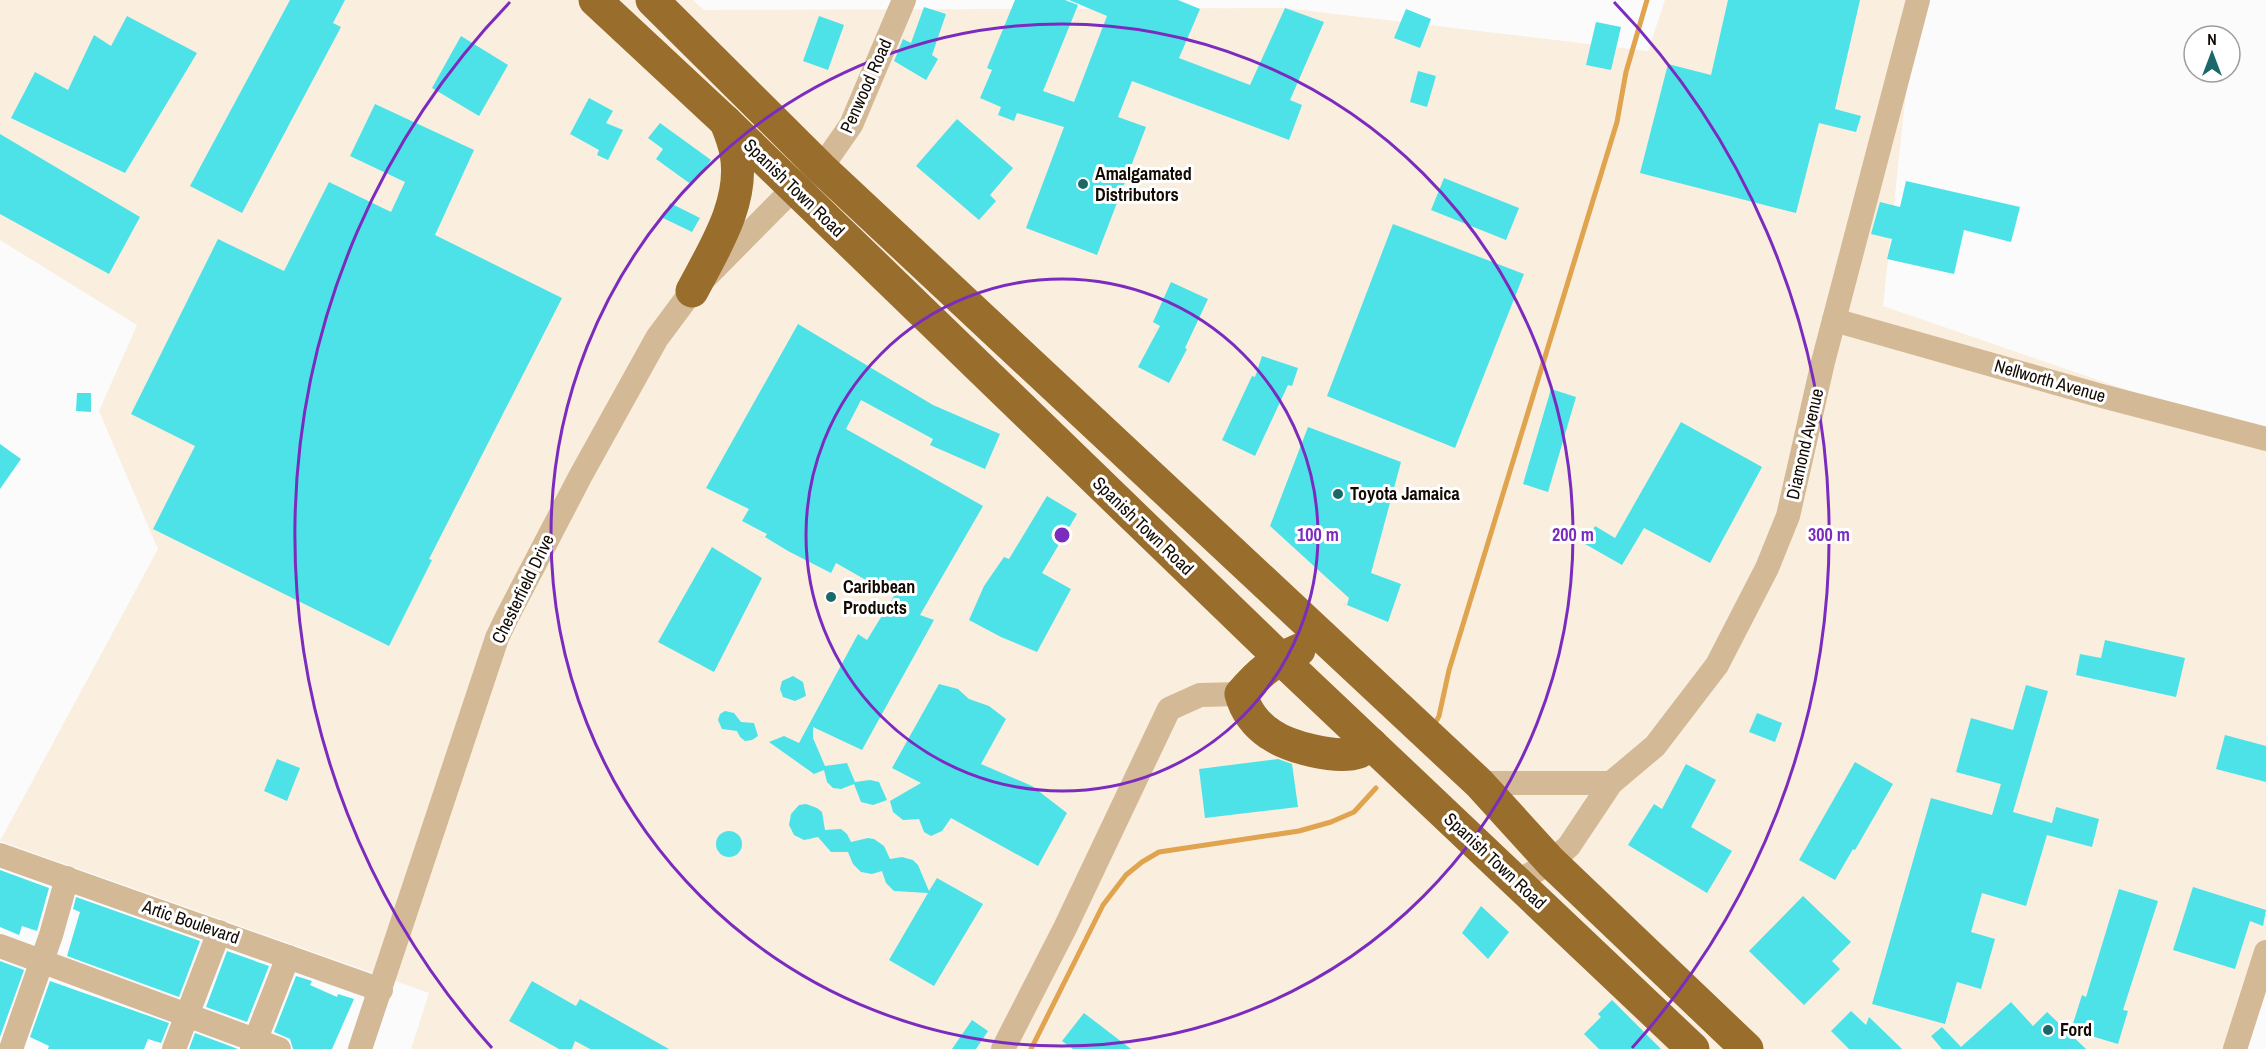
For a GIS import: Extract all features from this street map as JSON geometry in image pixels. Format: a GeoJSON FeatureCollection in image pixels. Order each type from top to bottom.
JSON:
{"type":"FeatureCollection","features":[{"type":"Feature","properties":{"kind":"highway","name":"Spanish Town Road"},"geometry":{"type":"LineString","coordinates":[[596,0],[726,122],[1280,658],[1693,1049]]}},
{"type":"Feature","properties":{"kind":"highway","name":"Spanish Town Road"},"geometry":{"type":"LineString","coordinates":[[652,0],[821,168],[1479,783],[1551,862],[1747,1049]]}},
{"type":"Feature","properties":{"kind":"highway"},"geometry":{"type":"LineString","coordinates":[[692,291],[724,229],[736,189],[738,169],[736,152],[726,122]]}},
{"type":"Feature","properties":{"kind":"highway"},"geometry":{"type":"LineString","coordinates":[[1326,639],[1280,658],[1257,674],[1241,694],[1245,709],[1270,734],[1307,750],[1343,754],[1360,752],[1371,744]]}},
{"type":"Feature","properties":{"kind":"highway"},"geometry":{"type":"LineString","coordinates":[[1675,981],[1670,997],[1718,1049]]}},
{"type":"Feature","properties":{"kind":"street","name":"Penwood Road"},"geometry":{"type":"LineString","coordinates":[[794,188],[812,177],[821,168],[851,125],[904,0]]}},
{"type":"Feature","properties":{"kind":"street","name":"Diamond Avenue"},"geometry":{"type":"LineString","coordinates":[[1517,882],[1551,862],[1569,846],[1611,783],[1655,746],[1717,665],[1767,568],[1788,516],[1834,320],[1918,0]]}},
{"type":"Feature","properties":{"kind":"street","name":"Chesterfield Drive"},"geometry":{"type":"LineString","coordinates":[[360,1049],[502,627],[576,485],[657,338],[692,291],[794,188]]}},
{"type":"Feature","properties":{"kind":"street","name":"Nellworth Avenue"},"geometry":{"type":"LineString","coordinates":[[1834,320],[2098,395],[2266,439]]}},
{"type":"Feature","properties":{"kind":"street"},"geometry":{"type":"LineString","coordinates":[[1003,1049],[1065,928],[1169,709],[1200,694],[1241,694]]}},
{"type":"Feature","properties":{"kind":"street"},"geometry":{"type":"LineString","coordinates":[[1479,783],[1611,783]]}},
{"type":"Feature","properties":{"kind":"street","name":"Artic Boulevard"},"geometry":{"type":"LineString","coordinates":[[0,855],[381,990]]}},
{"type":"Feature","properties":{"kind":"street"},"geometry":{"type":"LineString","coordinates":[[11,1049],[51,935],[67,878]]}},
{"type":"Feature","properties":{"kind":"street"},"geometry":{"type":"LineString","coordinates":[[174,1049],[219,932]]}},
{"type":"Feature","properties":{"kind":"street"},"geometry":{"type":"LineString","coordinates":[[0,946],[186,1015],[254,1045],[279,1049]]}},
{"type":"Feature","properties":{"kind":"street"},"geometry":{"type":"LineString","coordinates":[[2235,1049],[2266,952]]}},
{"type":"Feature","properties":{"kind":"street"},"geometry":{"type":"LineString","coordinates":[[254,1045],[288,957]]}},
{"type":"Feature","properties":{"kind":"shaded area"},"geometry":{"type":"Polygon","coordinates":[[[0,0],[693,0],[704,10],[1285,8],[1648,51],[1665,0],[1916,0],[1883,306],[2266,438],[2266,941],[2232,1049],[411,1049],[429,993],[0,841],[158,549],[99,411],[137,325],[0,240],[0,0]]]}},
{"type":"Feature","properties":{"kind":"building"},"geometry":{"type":"Polygon","coordinates":[[[290,0],[345,0],[333,23],[341,27],[242,213],[190,186],[290,0]]]}},
{"type":"Feature","properties":{"kind":"building"},"geometry":{"type":"Polygon","coordinates":[[[1015,0],[1065,0],[1078,5],[1043,91],[1074,102],[1107,16],[1069,0],[1178,0],[1200,9],[1179,58],[1250,85],[1285,8],[1324,22],[1290,100],[1302,105],[1289,140],[1132,81],[1118,117],[1146,127],[1097,255],[1026,228],[1064,127],[1017,113],[1014,121],[998,115],[1001,107],[980,98],[992,70],[987,68],[1015,0]]]}},
{"type":"Feature","properties":{"kind":"building"},"geometry":{"type":"Polygon","coordinates":[[[1728,0],[1860,0],[1835,109],[1861,116],[1856,132],[1819,123],[1796,213],[1640,173],[1668,64],[1711,75],[1728,0]]]}},
{"type":"Feature","properties":{"kind":"building"},"geometry":{"type":"Polygon","coordinates":[[[924,7],[946,14],[932,55],[938,59],[926,80],[894,61],[903,39],[911,43],[924,7]]]}},
{"type":"Feature","properties":{"kind":"building"},"geometry":{"type":"Polygon","coordinates":[[[1406,9],[1431,19],[1420,48],[1394,38],[1406,9]]]}},
{"type":"Feature","properties":{"kind":"building"},"geometry":{"type":"Polygon","coordinates":[[[127,16],[197,53],[125,173],[11,118],[35,72],[68,90],[94,35],[111,46],[127,16]]]}},
{"type":"Feature","properties":{"kind":"building"},"geometry":{"type":"Polygon","coordinates":[[[819,16],[844,25],[828,70],[803,61],[819,16]]]}},
{"type":"Feature","properties":{"kind":"building"},"geometry":{"type":"Polygon","coordinates":[[[1596,22],[1621,27],[1611,70],[1586,65],[1596,22]]]}},
{"type":"Feature","properties":{"kind":"building"},"geometry":{"type":"Polygon","coordinates":[[[461,36],[508,65],[479,116],[432,88],[461,36]]]}},
{"type":"Feature","properties":{"kind":"building"},"geometry":{"type":"Polygon","coordinates":[[[1418,71],[1436,76],[1427,107],[1410,102],[1418,71]]]}},
{"type":"Feature","properties":{"kind":"building"},"geometry":{"type":"Polygon","coordinates":[[[589,98],[613,111],[606,123],[623,130],[608,160],[597,155],[599,150],[570,134],[589,98]]]}},
{"type":"Feature","properties":{"kind":"building"},"geometry":{"type":"Polygon","coordinates":[[[375,104],[474,150],[435,235],[562,298],[429,559],[432,560],[389,646],[153,529],[195,446],[131,414],[218,239],[284,271],[329,182],[391,212],[405,182],[350,156],[375,104]]]}},
{"type":"Feature","properties":{"kind":"building"},"geometry":{"type":"Polygon","coordinates":[[[957,119],[1013,168],[990,195],[996,201],[979,220],[916,166],[957,119]]]}},
{"type":"Feature","properties":{"kind":"building"},"geometry":{"type":"Polygon","coordinates":[[[660,123],[711,160],[692,185],[656,159],[663,149],[648,138],[660,123]]]}},
{"type":"Feature","properties":{"kind":"building"},"geometry":{"type":"Polygon","coordinates":[[[0,134],[140,217],[109,274],[0,214],[0,134]]]}},
{"type":"Feature","properties":{"kind":"building"},"geometry":{"type":"Polygon","coordinates":[[[1444,178],[1519,208],[1506,240],[1431,210],[1444,178]]]}},
{"type":"Feature","properties":{"kind":"building"},"geometry":{"type":"Polygon","coordinates":[[[1906,181],[2020,207],[2011,242],[1964,230],[1954,274],[1887,259],[1892,239],[1871,234],[1880,202],[1900,207],[1906,181]]]}},
{"type":"Feature","properties":{"kind":"building"},"geometry":{"type":"Polygon","coordinates":[[[670,203],[700,218],[692,232],[663,218],[670,203]]]}},
{"type":"Feature","properties":{"kind":"building"},"geometry":{"type":"Polygon","coordinates":[[[1393,224],[1524,274],[1455,448],[1327,396],[1393,224]]]}},
{"type":"Feature","properties":{"kind":"building"},"geometry":{"type":"Polygon","coordinates":[[[1171,282],[1208,299],[1185,348],[1187,349],[1169,383],[1138,367],[1160,326],[1153,322],[1171,282]]]}},
{"type":"Feature","properties":{"kind":"building"},"geometry":{"type":"Polygon","coordinates":[[[798,324],[933,405],[1000,434],[985,469],[930,445],[933,439],[861,400],[846,429],[983,506],[920,615],[934,620],[862,750],[813,727],[813,738],[825,766],[847,763],[855,782],[870,780],[879,782],[887,800],[873,805],[861,802],[854,784],[841,789],[833,788],[827,782],[824,770],[814,774],[769,742],[784,736],[799,743],[858,634],[867,640],[894,596],[836,563],[831,573],[788,551],[765,537],[767,534],[742,521],[749,509],[706,488],[798,324]]]}},
{"type":"Feature","properties":{"kind":"building"},"geometry":{"type":"Polygon","coordinates":[[[1262,356],[1298,368],[1292,386],[1288,385],[1255,456],[1222,440],[1252,376],[1255,377],[1262,356]]]}},
{"type":"Feature","properties":{"kind":"building"},"geometry":{"type":"Polygon","coordinates":[[[1551,389],[1576,397],[1548,492],[1523,484],[1551,389]]]}},
{"type":"Feature","properties":{"kind":"building"},"geometry":{"type":"Polygon","coordinates":[[[77,393],[91,393],[91,412],[76,411],[77,393]]]}},
{"type":"Feature","properties":{"kind":"building"},"geometry":{"type":"Polygon","coordinates":[[[1681,422],[1762,467],[1710,563],[1644,528],[1622,565],[1585,544],[1595,526],[1615,538],[1681,422]]]}},
{"type":"Feature","properties":{"kind":"building","name":"Toyota Jamaica"},"geometry":{"type":"Polygon","coordinates":[[[1308,427],[1401,462],[1371,573],[1401,584],[1388,622],[1347,605],[1349,598],[1270,526],[1308,427]]]}},
{"type":"Feature","properties":{"kind":"building"},"geometry":{"type":"Polygon","coordinates":[[[0,444],[21,459],[0,489],[0,444]]]}},
{"type":"Feature","properties":{"kind":"building"},"geometry":{"type":"Polygon","coordinates":[[[1047,496],[1077,514],[1042,573],[1071,589],[1037,652],[969,620],[984,586],[1004,557],[1009,559],[1047,496]]]}},
{"type":"Feature","properties":{"kind":"building"},"geometry":{"type":"Polygon","coordinates":[[[712,547],[762,578],[714,672],[658,642],[712,547]]]}},
{"type":"Feature","properties":{"kind":"building"},"geometry":{"type":"Polygon","coordinates":[[[2105,640],[2185,658],[2176,697],[2076,675],[2080,654],[2101,658],[2105,640]]]}},
{"type":"Feature","properties":{"kind":"building"},"geometry":{"type":"Polygon","coordinates":[[[793,676],[803,682],[806,696],[795,701],[783,697],[780,689],[782,681],[793,676]]]}},
{"type":"Feature","properties":{"kind":"building"},"geometry":{"type":"Polygon","coordinates":[[[939,684],[958,689],[969,699],[989,706],[1006,719],[981,764],[1032,786],[1067,813],[1038,866],[951,818],[942,831],[931,836],[924,832],[919,819],[903,820],[893,812],[890,801],[921,783],[892,768],[939,684]]]}},
{"type":"Feature","properties":{"kind":"building"},"geometry":{"type":"Polygon","coordinates":[[[2026,685],[2048,691],[2013,812],[2052,823],[2056,807],[2099,819],[2092,847],[2047,835],[2026,906],[1982,893],[1971,932],[1995,939],[1981,989],[1957,982],[1945,1024],[1872,1004],[1931,798],[1992,815],[2001,784],[1956,772],[1971,718],[2013,730],[2026,685]]]}},
{"type":"Feature","properties":{"kind":"building"},"geometry":{"type":"Polygon","coordinates":[[[725,711],[734,713],[741,722],[754,723],[758,736],[745,741],[737,731],[722,729],[718,720],[720,714],[725,711]]]}},
{"type":"Feature","properties":{"kind":"building"},"geometry":{"type":"Polygon","coordinates":[[[1757,713],[1782,723],[1775,742],[1749,732],[1757,713]]]}},
{"type":"Feature","properties":{"kind":"building"},"geometry":{"type":"Polygon","coordinates":[[[2225,735],[2266,746],[2266,782],[2216,769],[2225,735]]]}},
{"type":"Feature","properties":{"kind":"building"},"geometry":{"type":"Polygon","coordinates":[[[277,759],[300,768],[287,801],[264,791],[277,759]]]}},
{"type":"Feature","properties":{"kind":"building"},"geometry":{"type":"Polygon","coordinates":[[[1278,759],[1292,764],[1298,807],[1205,818],[1199,769],[1278,759]]]}},
{"type":"Feature","properties":{"kind":"building"},"geometry":{"type":"Polygon","coordinates":[[[1855,762],[1893,784],[1835,880],[1799,860],[1855,762]]]}},
{"type":"Feature","properties":{"kind":"building"},"geometry":{"type":"Polygon","coordinates":[[[1686,764],[1716,780],[1691,827],[1732,851],[1707,893],[1628,845],[1654,804],[1662,809],[1686,764]]]}},
{"type":"Feature","properties":{"kind":"building"},"geometry":{"type":"Polygon","coordinates":[[[806,804],[822,812],[825,830],[841,829],[851,842],[874,839],[884,846],[890,859],[902,857],[913,860],[918,865],[929,891],[937,878],[983,904],[934,986],[889,960],[928,893],[894,891],[886,883],[882,871],[872,874],[861,872],[853,864],[848,852],[831,852],[818,837],[804,840],[794,835],[789,825],[791,814],[799,805],[806,804]]]}},
{"type":"Feature","properties":{"kind":"building"},"geometry":{"type":"Polygon","coordinates":[[[729,831],[738,835],[742,844],[738,853],[729,857],[720,853],[716,844],[720,835],[729,831]]]}},
{"type":"Feature","properties":{"kind":"building"},"geometry":{"type":"Polygon","coordinates":[[[0,870],[49,888],[37,931],[22,926],[19,935],[0,927],[0,870]]]}},
{"type":"Feature","properties":{"kind":"building"},"geometry":{"type":"Polygon","coordinates":[[[2193,887],[2266,910],[2263,926],[2250,921],[2235,969],[2173,950],[2193,887]]]}},
{"type":"Feature","properties":{"kind":"building"},"geometry":{"type":"Polygon","coordinates":[[[2119,889],[2158,901],[2123,1010],[2128,1011],[2118,1044],[2071,1030],[2082,995],[2086,997],[2119,889]]]}},
{"type":"Feature","properties":{"kind":"building"},"geometry":{"type":"Polygon","coordinates":[[[1803,896],[1851,942],[1832,961],[1840,969],[1804,1005],[1749,951],[1803,896]]]}},
{"type":"Feature","properties":{"kind":"building"},"geometry":{"type":"Polygon","coordinates":[[[76,897],[200,941],[179,997],[67,956],[80,912],[73,909],[76,897]]]}},
{"type":"Feature","properties":{"kind":"building"},"geometry":{"type":"Polygon","coordinates":[[[1481,906],[1509,932],[1488,959],[1462,933],[1481,906]]]}},
{"type":"Feature","properties":{"kind":"building"},"geometry":{"type":"Polygon","coordinates":[[[227,951],[269,966],[247,1022],[206,1007],[227,951]]]}},
{"type":"Feature","properties":{"kind":"building"},"geometry":{"type":"Polygon","coordinates":[[[0,961],[24,970],[0,1037],[0,961]]]}},
{"type":"Feature","properties":{"kind":"building"},"geometry":{"type":"Polygon","coordinates":[[[296,976],[312,981],[310,985],[337,997],[338,994],[354,999],[332,1049],[293,1049],[290,1039],[274,1032],[296,976]]]}},
{"type":"Feature","properties":{"kind":"building"},"geometry":{"type":"Polygon","coordinates":[[[50,981],[169,1023],[161,1043],[148,1039],[144,1049],[48,1049],[49,1046],[30,1037],[50,981]]]}},
{"type":"Feature","properties":{"kind":"building"},"geometry":{"type":"Polygon","coordinates":[[[532,981],[576,1006],[580,999],[669,1049],[590,1049],[575,1041],[572,1049],[559,1049],[509,1021],[532,981]]]}},
{"type":"Feature","properties":{"kind":"building"},"geometry":{"type":"Polygon","coordinates":[[[1612,1000],[1661,1049],[1599,1049],[1584,1034],[1601,1017],[1598,1014],[1612,1000]]]}},
{"type":"Feature","properties":{"kind":"building"},"geometry":{"type":"Polygon","coordinates":[[[2011,1002],[2033,1026],[2047,1012],[2086,1049],[1942,1049],[1931,1036],[1942,1027],[1961,1047],[2011,1002]]]}},
{"type":"Feature","properties":{"kind":"building"},"geometry":{"type":"Polygon","coordinates":[[[1851,1011],[1866,1025],[1869,1017],[1902,1049],[1849,1049],[1831,1031],[1851,1011]]]}},
{"type":"Feature","properties":{"kind":"building"},"geometry":{"type":"Polygon","coordinates":[[[1084,1013],[1131,1049],[1073,1049],[1062,1041],[1084,1013]]]}},
{"type":"Feature","properties":{"kind":"building"},"geometry":{"type":"Polygon","coordinates":[[[972,1020],[988,1031],[976,1049],[952,1049],[972,1020]]]}},
{"type":"Feature","properties":{"kind":"building"},"geometry":{"type":"Polygon","coordinates":[[[195,1033],[238,1049],[189,1049],[195,1033]]]}},
{"type":"Feature","properties":{"kind":"waterway"},"geometry":{"type":"LineString","coordinates":[[1437,720],[1449,670],[1617,122],[1626,72],[1647,0]]}},
{"type":"Feature","properties":{"kind":"waterway"},"geometry":{"type":"LineString","coordinates":[[1031,1049],[1103,905],[1126,875],[1142,862],[1159,852],[1299,831],[1331,822],[1354,812],[1376,788]]}},
{"type":"Feature","properties":{"kind":"place","name":"Amalgamated Distributors"},"geometry":{"type":"Point","coordinates":[1083,184]}},
{"type":"Feature","properties":{"kind":"place","name":"Toyota Jamaica"},"geometry":{"type":"Point","coordinates":[1338,494]}},
{"type":"Feature","properties":{"kind":"place","name":"Caribbean Products"},"geometry":{"type":"Point","coordinates":[831,597]}},
{"type":"Feature","properties":{"kind":"place","name":"Ford"},"geometry":{"type":"Point","coordinates":[2048,1030]}}]}
